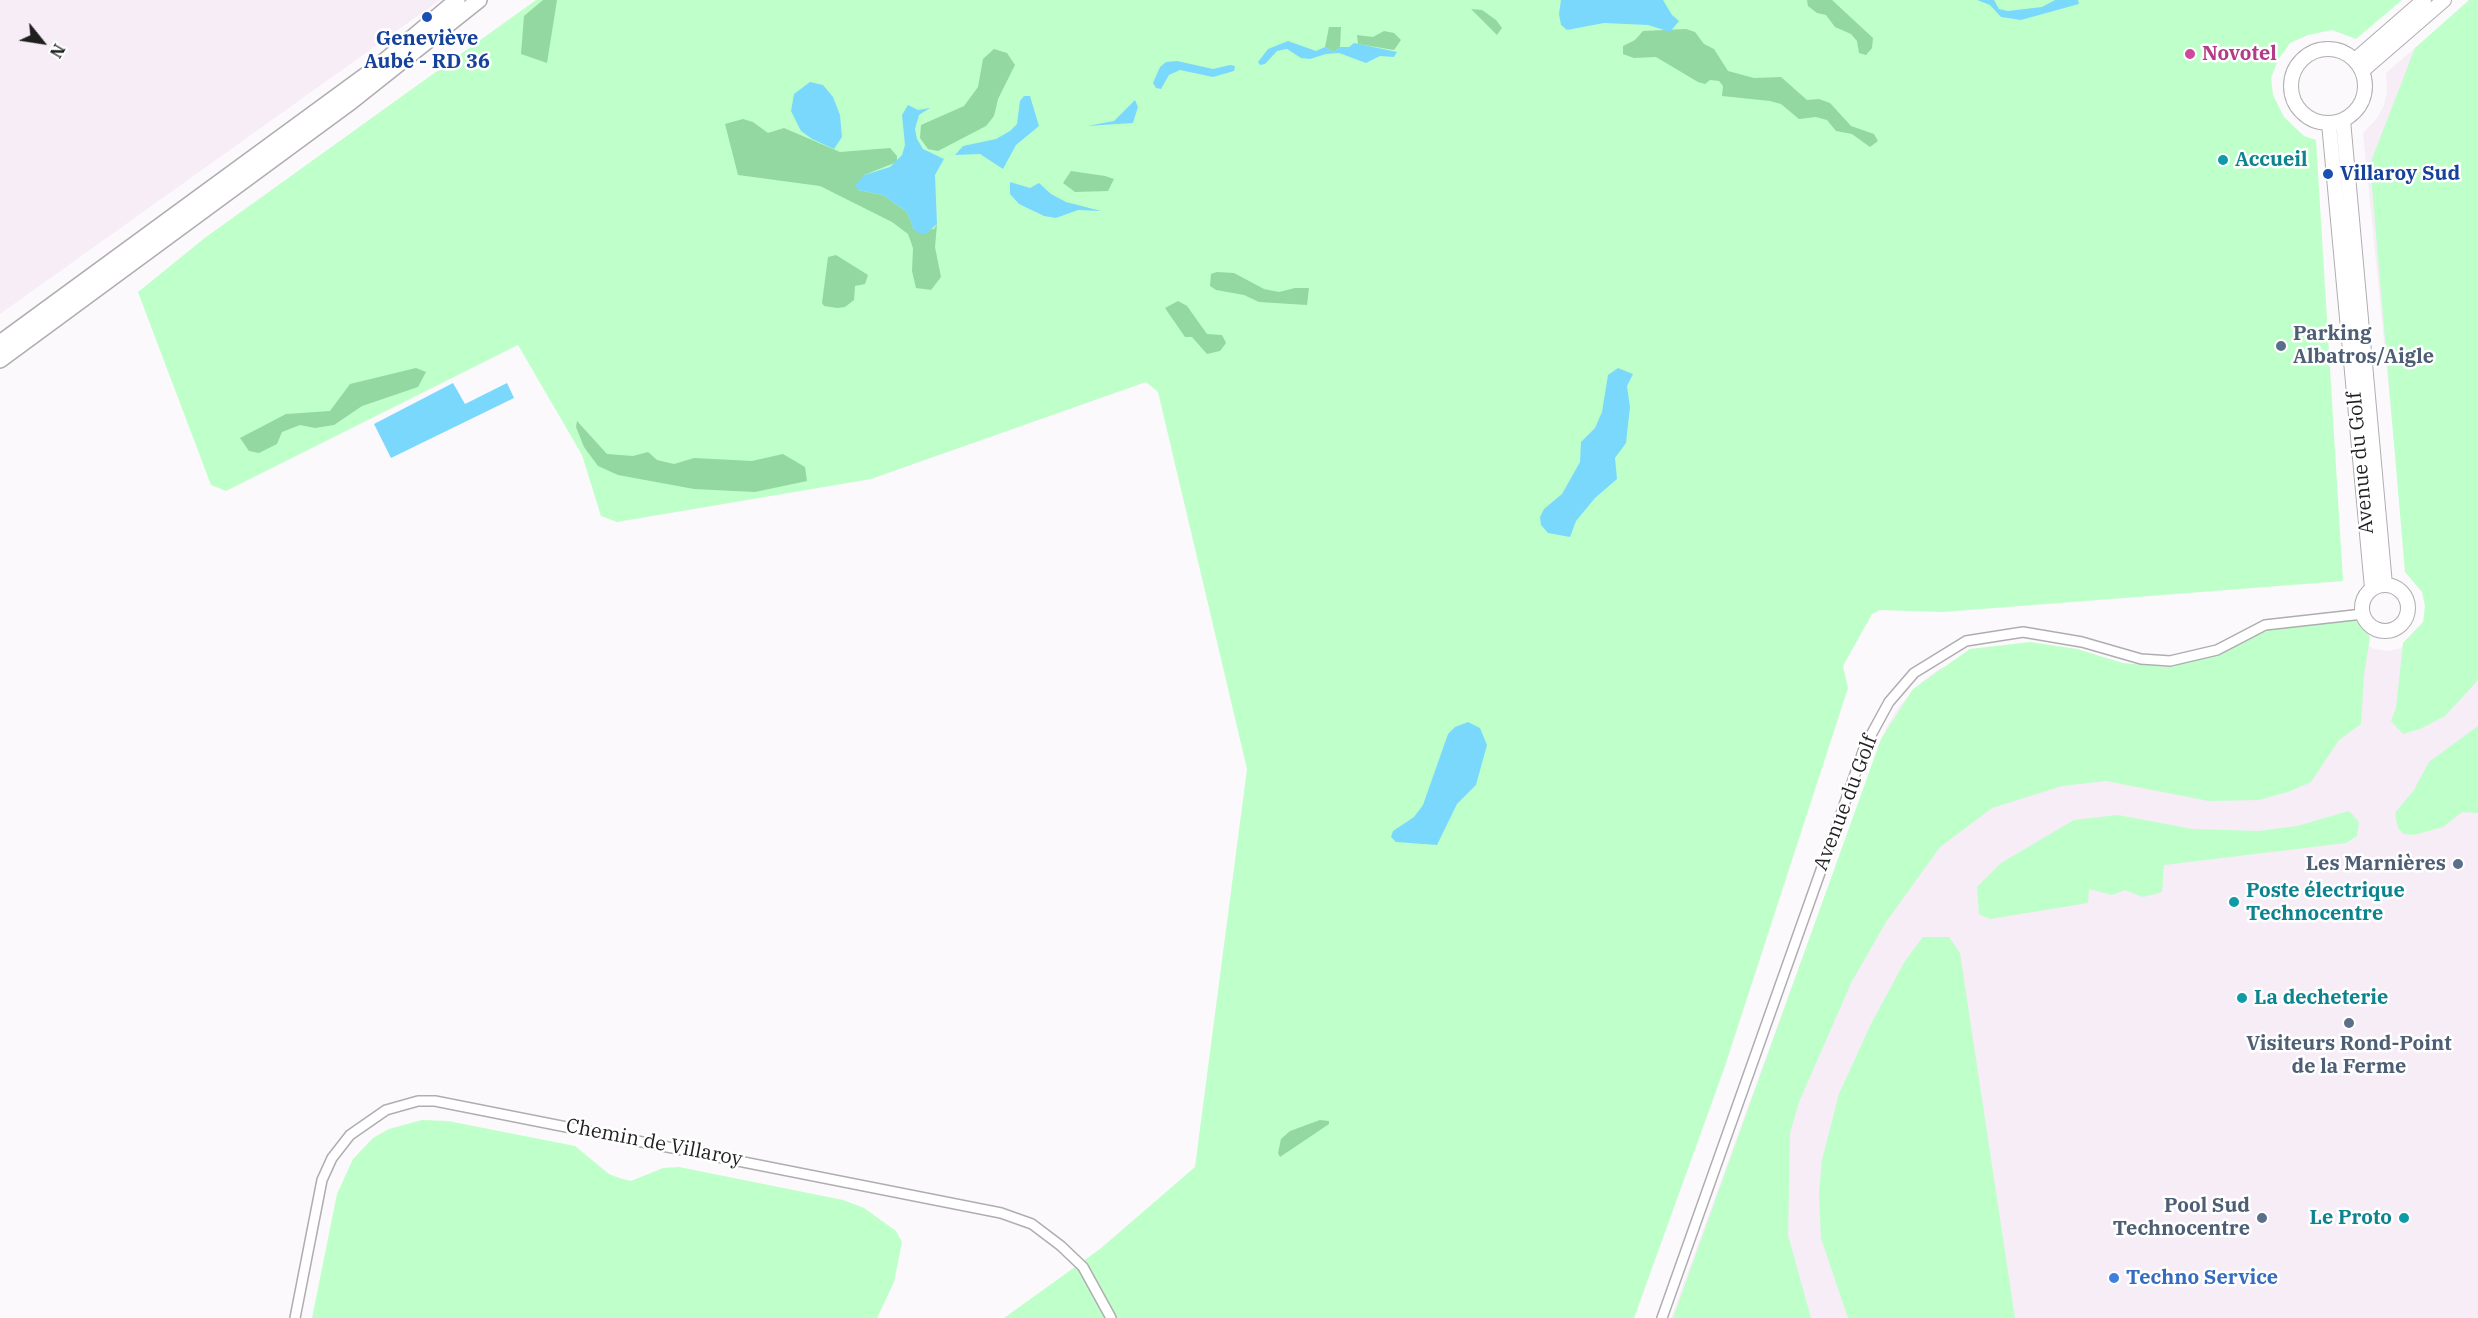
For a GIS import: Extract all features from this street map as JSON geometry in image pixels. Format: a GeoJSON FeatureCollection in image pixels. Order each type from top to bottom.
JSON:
{"type":"FeatureCollection","features":[{"type":"Feature","properties":{"kind":"main road"},"geometry":{"type":"LineString","coordinates":[[0,343],[381,64],[457,0]]}},
{"type":"Feature","properties":{"kind":"main road"},"geometry":{"type":"LineString","coordinates":[[0,360],[352,101],[479,0]]}},
{"type":"Feature","properties":{"kind":"street"},"geometry":{"type":"LineString","coordinates":[[2358,66],[2424,0]]}},
{"type":"Feature","properties":{"kind":"street"},"geometry":{"type":"LineString","coordinates":[[2358,66],[2444,0]]}},
{"type":"Feature","properties":{"kind":"street"},"geometry":{"type":"LineString","coordinates":[[2319,50],[2344,52],[2358,66],[2364,94],[2353,114],[2336,122],[2318,122],[2299,109],[2291,90],[2298,64],[2307,55],[2319,50]]}},
{"type":"Feature","properties":{"kind":"street","name":"Avenue du Golf"},"geometry":{"type":"LineString","coordinates":[[1662,1318],[1865,746],[1889,702],[1914,673],[1966,641],[2023,632],[2082,642],[2141,659],[2170,661],[2217,650],[2265,625],[2363,614],[2366,596],[2379,587],[2336,122]]}},
{"type":"Feature","properties":{"kind":"street"},"geometry":{"type":"LineString","coordinates":[[2363,614],[2366,621],[2378,630],[2386,631],[2402,624],[2406,617],[2407,601],[2400,590],[2379,587]]}},
{"type":"Feature","properties":{"kind":"street","name":"Chemin de Villaroy"},"geometry":{"type":"LineString","coordinates":[[295,1318],[322,1180],[332,1158],[350,1135],[367,1121],[386,1110],[418,1101],[454,1104],[1001,1213],[1032,1224],[1083,1267],[1111,1318]]}},
{"type":"Feature","properties":{"kind":"shaded area"},"geometry":{"type":"Polygon","coordinates":[[[0,0],[440,0],[0,314],[0,0]]]}},
{"type":"Feature","properties":{"kind":"shaded area"},"geometry":{"type":"Polygon","coordinates":[[[2471,0],[2478,0],[2478,1318],[1671,1318],[1886,728],[1899,706],[1922,682],[1940,668],[1978,655],[2166,674],[2352,634],[2374,649],[2390,651],[2404,647],[2422,631],[2426,609],[2422,590],[2407,570],[2363,133],[2377,118],[2384,105],[2387,92],[2386,73],[2471,0]]]}},
{"type":"Feature","properties":{"kind":"green space"},"geometry":{"type":"Polygon","coordinates":[[[536,0],[2402,0],[2356,39],[2332,30],[2308,35],[2290,43],[2278,60],[2271,78],[2273,95],[2284,117],[2304,136],[2316,140],[2343,581],[1943,612],[1880,610],[1872,614],[1843,666],[1848,688],[1724,1069],[1634,1318],[1004,1318],[1100,1249],[1195,1167],[1247,769],[1158,392],[1146,382],[871,479],[617,522],[601,516],[582,455],[518,345],[226,491],[211,485],[138,292],[206,237],[536,0]]]}},
{"type":"Feature","properties":{"kind":"green space"},"geometry":{"type":"Polygon","coordinates":[[[543,0],[557,0],[547,63],[521,54],[524,16],[543,0]]]}},
{"type":"Feature","properties":{"kind":"green space"},"geometry":{"type":"Polygon","coordinates":[[[1807,0],[1832,0],[1873,38],[1872,48],[1866,55],[1859,53],[1857,41],[1851,34],[1835,27],[1826,15],[1817,13],[1808,6],[1807,0]]]}},
{"type":"Feature","properties":{"kind":"green space"},"geometry":{"type":"Polygon","coordinates":[[[2469,0],[2478,0],[2478,680],[2445,716],[2420,729],[2403,734],[2391,721],[2396,708],[2403,643],[2423,622],[2425,606],[2422,592],[2405,572],[2370,164],[2415,48],[2469,0]]]}},
{"type":"Feature","properties":{"kind":"green space"},"geometry":{"type":"Polygon","coordinates":[[[1471,9],[1482,10],[1496,20],[1502,28],[1497,35],[1471,9]]]}},
{"type":"Feature","properties":{"kind":"green space"},"geometry":{"type":"Polygon","coordinates":[[[1329,27],[1341,27],[1340,47],[1334,52],[1325,47],[1329,27]]]}},
{"type":"Feature","properties":{"kind":"green space"},"geometry":{"type":"Polygon","coordinates":[[[1686,29],[1695,32],[1704,44],[1714,49],[1728,71],[1754,78],[1781,77],[1807,100],[1819,99],[1830,103],[1851,126],[1874,134],[1878,141],[1870,147],[1852,134],[1836,131],[1827,120],[1816,117],[1799,119],[1781,104],[1770,101],[1722,96],[1723,86],[1719,81],[1710,80],[1705,84],[1656,57],[1634,58],[1623,54],[1623,46],[1635,40],[1643,31],[1686,29]]]}},
{"type":"Feature","properties":{"kind":"green space"},"geometry":{"type":"Polygon","coordinates":[[[1384,31],[1394,33],[1401,40],[1394,50],[1358,44],[1357,35],[1373,37],[1384,31]]]}},
{"type":"Feature","properties":{"kind":"green space"},"geometry":{"type":"Polygon","coordinates":[[[994,49],[1007,53],[1015,65],[998,99],[994,116],[986,126],[938,151],[928,149],[920,138],[921,125],[964,106],[978,87],[983,59],[994,49]]]}},
{"type":"Feature","properties":{"kind":"green space"},"geometry":{"type":"Polygon","coordinates":[[[743,119],[753,122],[768,133],[784,128],[840,152],[890,148],[897,156],[897,162],[864,175],[858,190],[883,195],[907,212],[914,230],[934,229],[937,224],[935,247],[941,277],[931,290],[916,288],[912,271],[913,248],[908,234],[892,222],[820,186],[738,175],[725,124],[743,119]]]}},
{"type":"Feature","properties":{"kind":"green space"},"geometry":{"type":"Polygon","coordinates":[[[1071,171],[1114,179],[1108,191],[1075,192],[1063,183],[1071,171]]]}},
{"type":"Feature","properties":{"kind":"green space"},"geometry":{"type":"Polygon","coordinates":[[[836,255],[868,275],[865,284],[855,286],[854,300],[845,307],[837,308],[824,306],[822,303],[828,257],[836,255]]]}},
{"type":"Feature","properties":{"kind":"green space"},"geometry":{"type":"Polygon","coordinates":[[[1234,273],[1264,289],[1279,292],[1295,288],[1309,288],[1307,305],[1259,302],[1244,295],[1216,290],[1210,286],[1211,274],[1234,273]]]}},
{"type":"Feature","properties":{"kind":"green space"},"geometry":{"type":"Polygon","coordinates":[[[1178,301],[1187,306],[1207,334],[1222,335],[1226,343],[1220,351],[1207,354],[1192,337],[1185,337],[1165,308],[1178,301]]]}},
{"type":"Feature","properties":{"kind":"green space"},"geometry":{"type":"Polygon","coordinates":[[[416,368],[426,372],[418,387],[362,406],[334,425],[315,428],[300,425],[282,432],[277,444],[259,453],[249,451],[240,438],[286,414],[330,411],[350,384],[416,368]]]}},
{"type":"Feature","properties":{"kind":"green space"},"geometry":{"type":"Polygon","coordinates":[[[577,421],[607,454],[633,456],[648,452],[657,460],[674,464],[694,458],[752,461],[783,454],[805,467],[807,481],[755,492],[694,489],[618,475],[598,466],[584,447],[576,427],[577,421]]]}},
{"type":"Feature","properties":{"kind":"green space"},"geometry":{"type":"Polygon","coordinates":[[[2355,619],[2370,637],[2364,675],[2361,724],[2339,740],[2311,782],[2288,792],[2259,800],[2209,801],[2106,781],[2062,786],[1992,808],[1940,847],[1886,922],[1852,981],[1799,1102],[1790,1133],[1788,1235],[1811,1318],[1673,1318],[1881,739],[1913,689],[1970,649],[2030,642],[2077,649],[2123,663],[2165,667],[2207,657],[2278,626],[2355,619]]]}},
{"type":"Feature","properties":{"kind":"green space"},"geometry":{"type":"Polygon","coordinates":[[[2478,726],[2478,813],[2462,812],[2443,827],[2414,835],[2404,834],[2398,828],[2395,813],[2414,790],[2429,762],[2478,726]]]}},
{"type":"Feature","properties":{"kind":"green space"},"geometry":{"type":"Polygon","coordinates":[[[2349,811],[2359,822],[2357,836],[2346,843],[2164,865],[2162,892],[2143,897],[2125,890],[2112,895],[2089,889],[2088,903],[1990,919],[1979,914],[1977,887],[2001,863],[2074,820],[2118,815],[2192,829],[2259,831],[2297,826],[2349,811]]]}},
{"type":"Feature","properties":{"kind":"green space"},"geometry":{"type":"Polygon","coordinates":[[[1923,937],[1949,937],[1960,953],[2015,1318],[1848,1318],[1821,1238],[1819,1194],[1822,1160],[1839,1094],[1871,1024],[1905,961],[1923,937]]]}},
{"type":"Feature","properties":{"kind":"green space"},"geometry":{"type":"Polygon","coordinates":[[[422,1120],[448,1121],[575,1146],[609,1174],[631,1181],[663,1168],[679,1167],[843,1200],[864,1208],[896,1231],[902,1242],[894,1282],[877,1318],[312,1318],[337,1194],[353,1159],[373,1138],[389,1129],[422,1120]]]}},
{"type":"Feature","properties":{"kind":"green space"},"geometry":{"type":"Polygon","coordinates":[[[1320,1120],[1329,1121],[1329,1124],[1280,1157],[1278,1153],[1281,1139],[1290,1131],[1320,1120]]]}},
{"type":"Feature","properties":{"kind":"water"},"geometry":{"type":"Polygon","coordinates":[[[1561,0],[1663,0],[1672,15],[1679,21],[1670,32],[1648,25],[1604,23],[1567,30],[1561,25],[1559,14],[1561,0]]]}},
{"type":"Feature","properties":{"kind":"water"},"geometry":{"type":"Polygon","coordinates":[[[1977,0],[1994,0],[1999,9],[2008,11],[2042,7],[2055,0],[2078,0],[2079,4],[2021,20],[2001,17],[1990,5],[1977,0]]]}},
{"type":"Feature","properties":{"kind":"water"},"geometry":{"type":"Polygon","coordinates":[[[1288,41],[1316,51],[1325,47],[1334,52],[1340,47],[1349,47],[1354,43],[1397,52],[1394,57],[1380,56],[1366,63],[1339,53],[1310,59],[1301,58],[1287,49],[1277,51],[1265,64],[1260,65],[1258,62],[1268,49],[1288,41]]]}},
{"type":"Feature","properties":{"kind":"water"},"geometry":{"type":"Polygon","coordinates":[[[1177,61],[1213,69],[1235,66],[1234,71],[1213,77],[1180,70],[1169,75],[1161,89],[1156,88],[1153,83],[1160,67],[1166,62],[1177,61]]]}},
{"type":"Feature","properties":{"kind":"water"},"geometry":{"type":"Polygon","coordinates":[[[810,82],[823,85],[833,97],[840,115],[842,137],[834,149],[801,131],[791,111],[794,94],[810,82]]]}},
{"type":"Feature","properties":{"kind":"water"},"geometry":{"type":"Polygon","coordinates":[[[1024,96],[1030,96],[1039,126],[1016,145],[1003,169],[980,154],[955,155],[963,146],[996,139],[1010,131],[1017,124],[1020,101],[1024,96]]]}},
{"type":"Feature","properties":{"kind":"water"},"geometry":{"type":"Polygon","coordinates":[[[1135,100],[1138,107],[1133,123],[1087,126],[1114,121],[1135,100]]]}},
{"type":"Feature","properties":{"kind":"water"},"geometry":{"type":"Polygon","coordinates":[[[908,105],[918,110],[930,108],[919,115],[915,129],[917,139],[923,149],[944,159],[935,175],[937,224],[926,234],[920,234],[914,230],[907,212],[883,195],[858,190],[855,185],[864,175],[890,167],[902,155],[905,145],[902,115],[908,105]]]}},
{"type":"Feature","properties":{"kind":"water"},"geometry":{"type":"Polygon","coordinates":[[[1010,182],[1030,188],[1039,183],[1051,194],[1066,202],[1101,211],[1078,210],[1056,218],[1044,216],[1019,204],[1010,194],[1010,182]]]}},
{"type":"Feature","properties":{"kind":"water"},"geometry":{"type":"Polygon","coordinates":[[[1618,368],[1633,374],[1627,386],[1630,407],[1626,443],[1615,458],[1617,479],[1595,498],[1576,521],[1570,537],[1548,533],[1541,525],[1540,517],[1544,509],[1562,494],[1580,462],[1581,442],[1595,428],[1602,412],[1608,375],[1618,368]]]}},
{"type":"Feature","properties":{"kind":"water"},"geometry":{"type":"Polygon","coordinates":[[[453,383],[465,404],[507,383],[514,398],[391,458],[374,424],[453,383]]]}},
{"type":"Feature","properties":{"kind":"water"},"geometry":{"type":"Polygon","coordinates":[[[1468,722],[1480,728],[1487,745],[1476,785],[1457,804],[1437,845],[1396,842],[1391,837],[1393,831],[1414,817],[1423,805],[1448,734],[1455,727],[1468,722]]]}},
{"type":"Feature","properties":{"kind":"place","name":"Geneviève Aubé - RD 36"},"geometry":{"type":"Point","coordinates":[427,17]}},
{"type":"Feature","properties":{"kind":"place","name":"Novotel"},"geometry":{"type":"Point","coordinates":[2190,54]}},
{"type":"Feature","properties":{"kind":"place","name":"Accueil"},"geometry":{"type":"Point","coordinates":[2223,160]}},
{"type":"Feature","properties":{"kind":"place","name":"Villaroy Sud"},"geometry":{"type":"Point","coordinates":[2328,174]}},
{"type":"Feature","properties":{"kind":"place","name":"Parking Albatros/Aigle"},"geometry":{"type":"Point","coordinates":[2281,346]}},
{"type":"Feature","properties":{"kind":"place","name":"Les Marnières"},"geometry":{"type":"Point","coordinates":[2458,864]}},
{"type":"Feature","properties":{"kind":"place","name":"Poste électrique Technocentre"},"geometry":{"type":"Point","coordinates":[2234,902]}},
{"type":"Feature","properties":{"kind":"place","name":"La decheterie"},"geometry":{"type":"Point","coordinates":[2242,998]}},
{"type":"Feature","properties":{"kind":"place","name":"Visiteurs Rond-Point de la Ferme"},"geometry":{"type":"Point","coordinates":[2349,1023]}},
{"type":"Feature","properties":{"kind":"place","name":"Pool Sud Technocentre"},"geometry":{"type":"Point","coordinates":[2262,1218]}},
{"type":"Feature","properties":{"kind":"place","name":"Le Proto"},"geometry":{"type":"Point","coordinates":[2404,1218]}},
{"type":"Feature","properties":{"kind":"place","name":"Techno Service"},"geometry":{"type":"Point","coordinates":[2114,1278]}}]}
